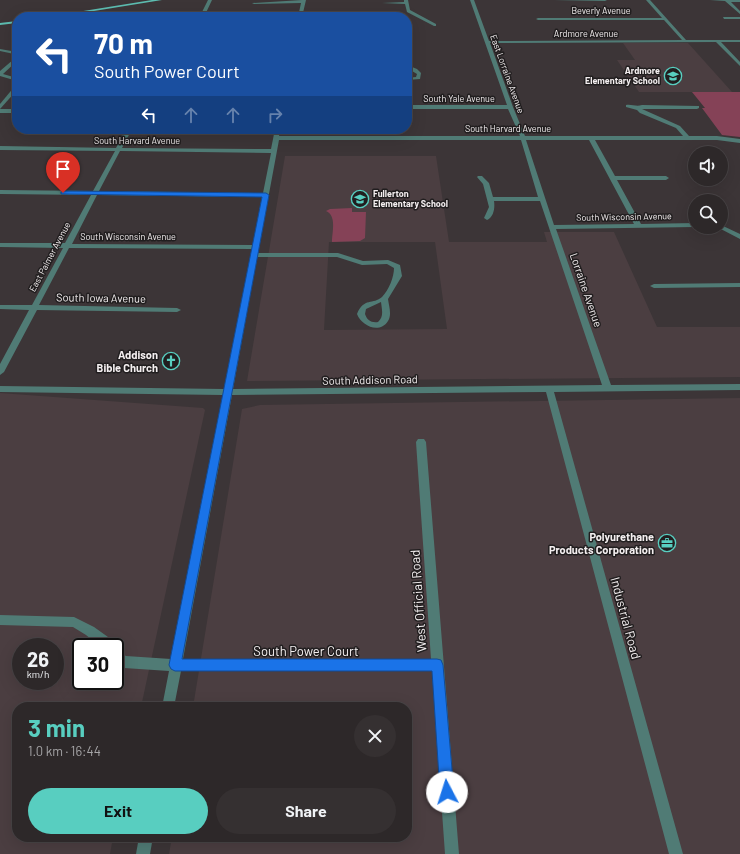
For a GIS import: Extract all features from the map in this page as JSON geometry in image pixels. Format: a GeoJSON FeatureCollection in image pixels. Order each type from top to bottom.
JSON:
{"type":"FeatureCollection","features":[{"type":"Feature","properties":{"kind":"main road"},"geometry":{"type":"LineString","coordinates":[[81,12],[160,0]]}},
{"type":"Feature","properties":{"kind":"main road"},"geometry":{"type":"LineString","coordinates":[[0,24],[12,23]]}},
{"type":"Feature","properties":{"kind":"street"},"geometry":{"type":"LineString","coordinates":[[204,12],[210,0]]}},
{"type":"Feature","properties":{"kind":"street","name":"East Lorraine Avenue"},"geometry":{"type":"LineString","coordinates":[[472,0],[510,107],[523,138],[542,199]]}},
{"type":"Feature","properties":{"kind":"street"},"geometry":{"type":"LineString","coordinates":[[556,0],[605,0]]}},
{"type":"Feature","properties":{"kind":"street"},"geometry":{"type":"LineString","coordinates":[[648,0],[685,41]]}},
{"type":"Feature","properties":{"kind":"street"},"geometry":{"type":"LineString","coordinates":[[712,0],[740,1]]}},
{"type":"Feature","properties":{"kind":"street"},"geometry":{"type":"LineString","coordinates":[[726,0],[740,13]]}},
{"type":"Feature","properties":{"kind":"street"},"geometry":{"type":"LineString","coordinates":[[254,3],[303,1],[301,12]]}},
{"type":"Feature","properties":{"kind":"street"},"geometry":{"type":"LineString","coordinates":[[384,3],[406,2],[409,12]]}},
{"type":"Feature","properties":{"kind":"street"},"geometry":{"type":"LineString","coordinates":[[412,14],[435,25]]}},
{"type":"Feature","properties":{"kind":"street"},"geometry":{"type":"LineString","coordinates":[[724,18],[740,18]]}},
{"type":"Feature","properties":{"kind":"street","name":"Beverly Avenue"},"geometry":{"type":"LineString","coordinates":[[538,19],[665,19]]}},
{"type":"Feature","properties":{"kind":"street"},"geometry":{"type":"LineString","coordinates":[[717,41],[740,64]]}},
{"type":"Feature","properties":{"kind":"street","name":"Ardmore Avenue"},"geometry":{"type":"LineString","coordinates":[[488,42],[740,41]]}},
{"type":"Feature","properties":{"kind":"street"},"geometry":{"type":"LineString","coordinates":[[0,50],[12,52]]}},
{"type":"Feature","properties":{"kind":"street"},"geometry":{"type":"LineString","coordinates":[[12,62],[0,74],[12,78]]}},
{"type":"Feature","properties":{"kind":"street"},"geometry":{"type":"LineString","coordinates":[[412,68],[419,74],[418,78],[412,79]]}},
{"type":"Feature","properties":{"kind":"street"},"geometry":{"type":"LineString","coordinates":[[0,107],[12,93]]}},
{"type":"Feature","properties":{"kind":"street"},"geometry":{"type":"LineString","coordinates":[[628,106],[639,109],[642,112],[678,127],[687,138]]}},
{"type":"Feature","properties":{"kind":"street","name":"South Yale Avenue"},"geometry":{"type":"LineString","coordinates":[[412,107],[510,107]]}},
{"type":"Feature","properties":{"kind":"street"},"geometry":{"type":"LineString","coordinates":[[639,109],[642,107],[697,107]]}},
{"type":"Feature","properties":{"kind":"street"},"geometry":{"type":"LineString","coordinates":[[0,111],[12,111]]}},
{"type":"Feature","properties":{"kind":"street","name":"East Palmer Avenue"},"geometry":{"type":"LineString","coordinates":[[0,372],[126,134]]}},
{"type":"Feature","properties":{"kind":"street"},"geometry":{"type":"LineString","coordinates":[[169,702],[277,134]]}},
{"type":"Feature","properties":{"kind":"street","name":"South Harvard Avenue"},"geometry":{"type":"LineString","coordinates":[[276,138],[724,138],[740,141]]}},
{"type":"Feature","properties":{"kind":"street"},"geometry":{"type":"LineString","coordinates":[[591,138],[614,178],[638,225]]}},
{"type":"Feature","properties":{"kind":"street","name":"South Harvard Avenue"},"geometry":{"type":"LineString","coordinates":[[0,148],[274,151]]}},
{"type":"Feature","properties":{"kind":"street"},"geometry":{"type":"LineString","coordinates":[[480,177],[486,183],[492,207],[487,218]]}},
{"type":"Feature","properties":{"kind":"street"},"geometry":{"type":"LineString","coordinates":[[614,178],[666,178]]}},
{"type":"Feature","properties":{"kind":"street"},"geometry":{"type":"LineString","coordinates":[[0,192],[266,195]]}},
{"type":"Feature","properties":{"kind":"street"},"geometry":{"type":"LineString","coordinates":[[490,199],[542,199]]}},
{"type":"Feature","properties":{"kind":"street","name":"Lorraine Avenue"},"geometry":{"type":"LineString","coordinates":[[542,199],[553,227],[608,389]]}},
{"type":"Feature","properties":{"kind":"street","name":"South Wisconsin Avenue"},"geometry":{"type":"LineString","coordinates":[[553,227],[688,225]]}},
{"type":"Feature","properties":{"kind":"street"},"geometry":{"type":"LineString","coordinates":[[728,231],[740,237]]}},
{"type":"Feature","properties":{"kind":"street","name":"South Wisconsin Avenue"},"geometry":{"type":"LineString","coordinates":[[0,245],[255,247]]}},
{"type":"Feature","properties":{"kind":"street"},"geometry":{"type":"LineString","coordinates":[[254,255],[338,255],[362,263],[388,262],[398,267],[398,276],[384,299]]}},
{"type":"Feature","properties":{"kind":"street"},"geometry":{"type":"LineString","coordinates":[[654,286],[740,285]]}},
{"type":"Feature","properties":{"kind":"street","name":"South Iowa Avenue"},"geometry":{"type":"LineString","coordinates":[[0,307],[177,310]]}},
{"type":"Feature","properties":{"kind":"street","name":"South Addison Road"},"geometry":{"type":"LineString","coordinates":[[0,389],[227,392],[740,387]]}},
{"type":"Feature","properties":{"kind":"street","name":"Industrial Road"},"geometry":{"type":"LineString","coordinates":[[549,388],[676,854]]}},
{"type":"Feature","properties":{"kind":"street","name":"West Official Road"},"geometry":{"type":"LineString","coordinates":[[421,442],[452,854]]}},
{"type":"Feature","properties":{"kind":"street"},"geometry":{"type":"LineString","coordinates":[[0,620],[74,622],[90,630],[100,638]]}},
{"type":"Feature","properties":{"kind":"street","name":"South Power Court"},"geometry":{"type":"LineString","coordinates":[[124,662],[175,665],[437,665]]}},
{"type":"Feature","properties":{"kind":"street"},"geometry":{"type":"LineString","coordinates":[[143,854],[145,842]]}},
{"type":"Feature","properties":{"kind":"shaded area","name":"Ardmore Elementary School"},"geometry":{"type":"Polygon","coordinates":[[[623,43],[688,43],[732,92],[639,92],[617,60],[635,60],[623,43]]]}},
{"type":"Feature","properties":{"kind":"shaded area"},"geometry":{"type":"Polygon","coordinates":[[[692,92],[740,92],[740,137],[722,135],[702,108],[705,108],[692,92]]]}},
{"type":"Feature","properties":{"kind":"shaded area"},"geometry":{"type":"Polygon","coordinates":[[[285,156],[436,156],[449,242],[547,242],[544,232],[614,232],[657,327],[740,327],[740,377],[247,381],[285,156]],[[329,242],[324,330],[447,329],[435,242],[329,242]]]}},
{"type":"Feature","properties":{"kind":"shaded area"},"geometry":{"type":"Polygon","coordinates":[[[352,208],[352,212],[366,212],[365,238],[360,241],[332,242],[333,220],[326,211],[330,209],[352,208]]]}},
{"type":"Feature","properties":{"kind":"shaded area"},"geometry":{"type":"Polygon","coordinates":[[[0,393],[203,408],[205,410],[142,702],[12,702],[12,842],[112,842],[110,854],[0,854],[0,393]]]}},
{"type":"Feature","properties":{"kind":"shaded area"},"geometry":{"type":"Polygon","coordinates":[[[740,398],[740,854],[169,854],[171,842],[412,842],[412,702],[194,702],[242,409],[260,405],[740,398]]]}},
{"type":"Feature","properties":{"kind":"place","name":"Ardmore Elementary School"},"geometry":{"type":"Point","coordinates":[673,76]}},
{"type":"Feature","properties":{"kind":"place","name":"Fullerton Elementary School"},"geometry":{"type":"Point","coordinates":[360,199]}},
{"type":"Feature","properties":{"kind":"place","name":"Addison Bible Church"},"geometry":{"type":"Point","coordinates":[171,361]}},
{"type":"Feature","properties":{"kind":"place","name":"Polyurethane Products Corporation"},"geometry":{"type":"Point","coordinates":[667,543]}},
{"type":"Feature","properties":{"kind":"route"},"geometry":{"type":"LineString","coordinates":[[63,193],[266,195],[175,665],[437,665],[447,792]]}}]}
